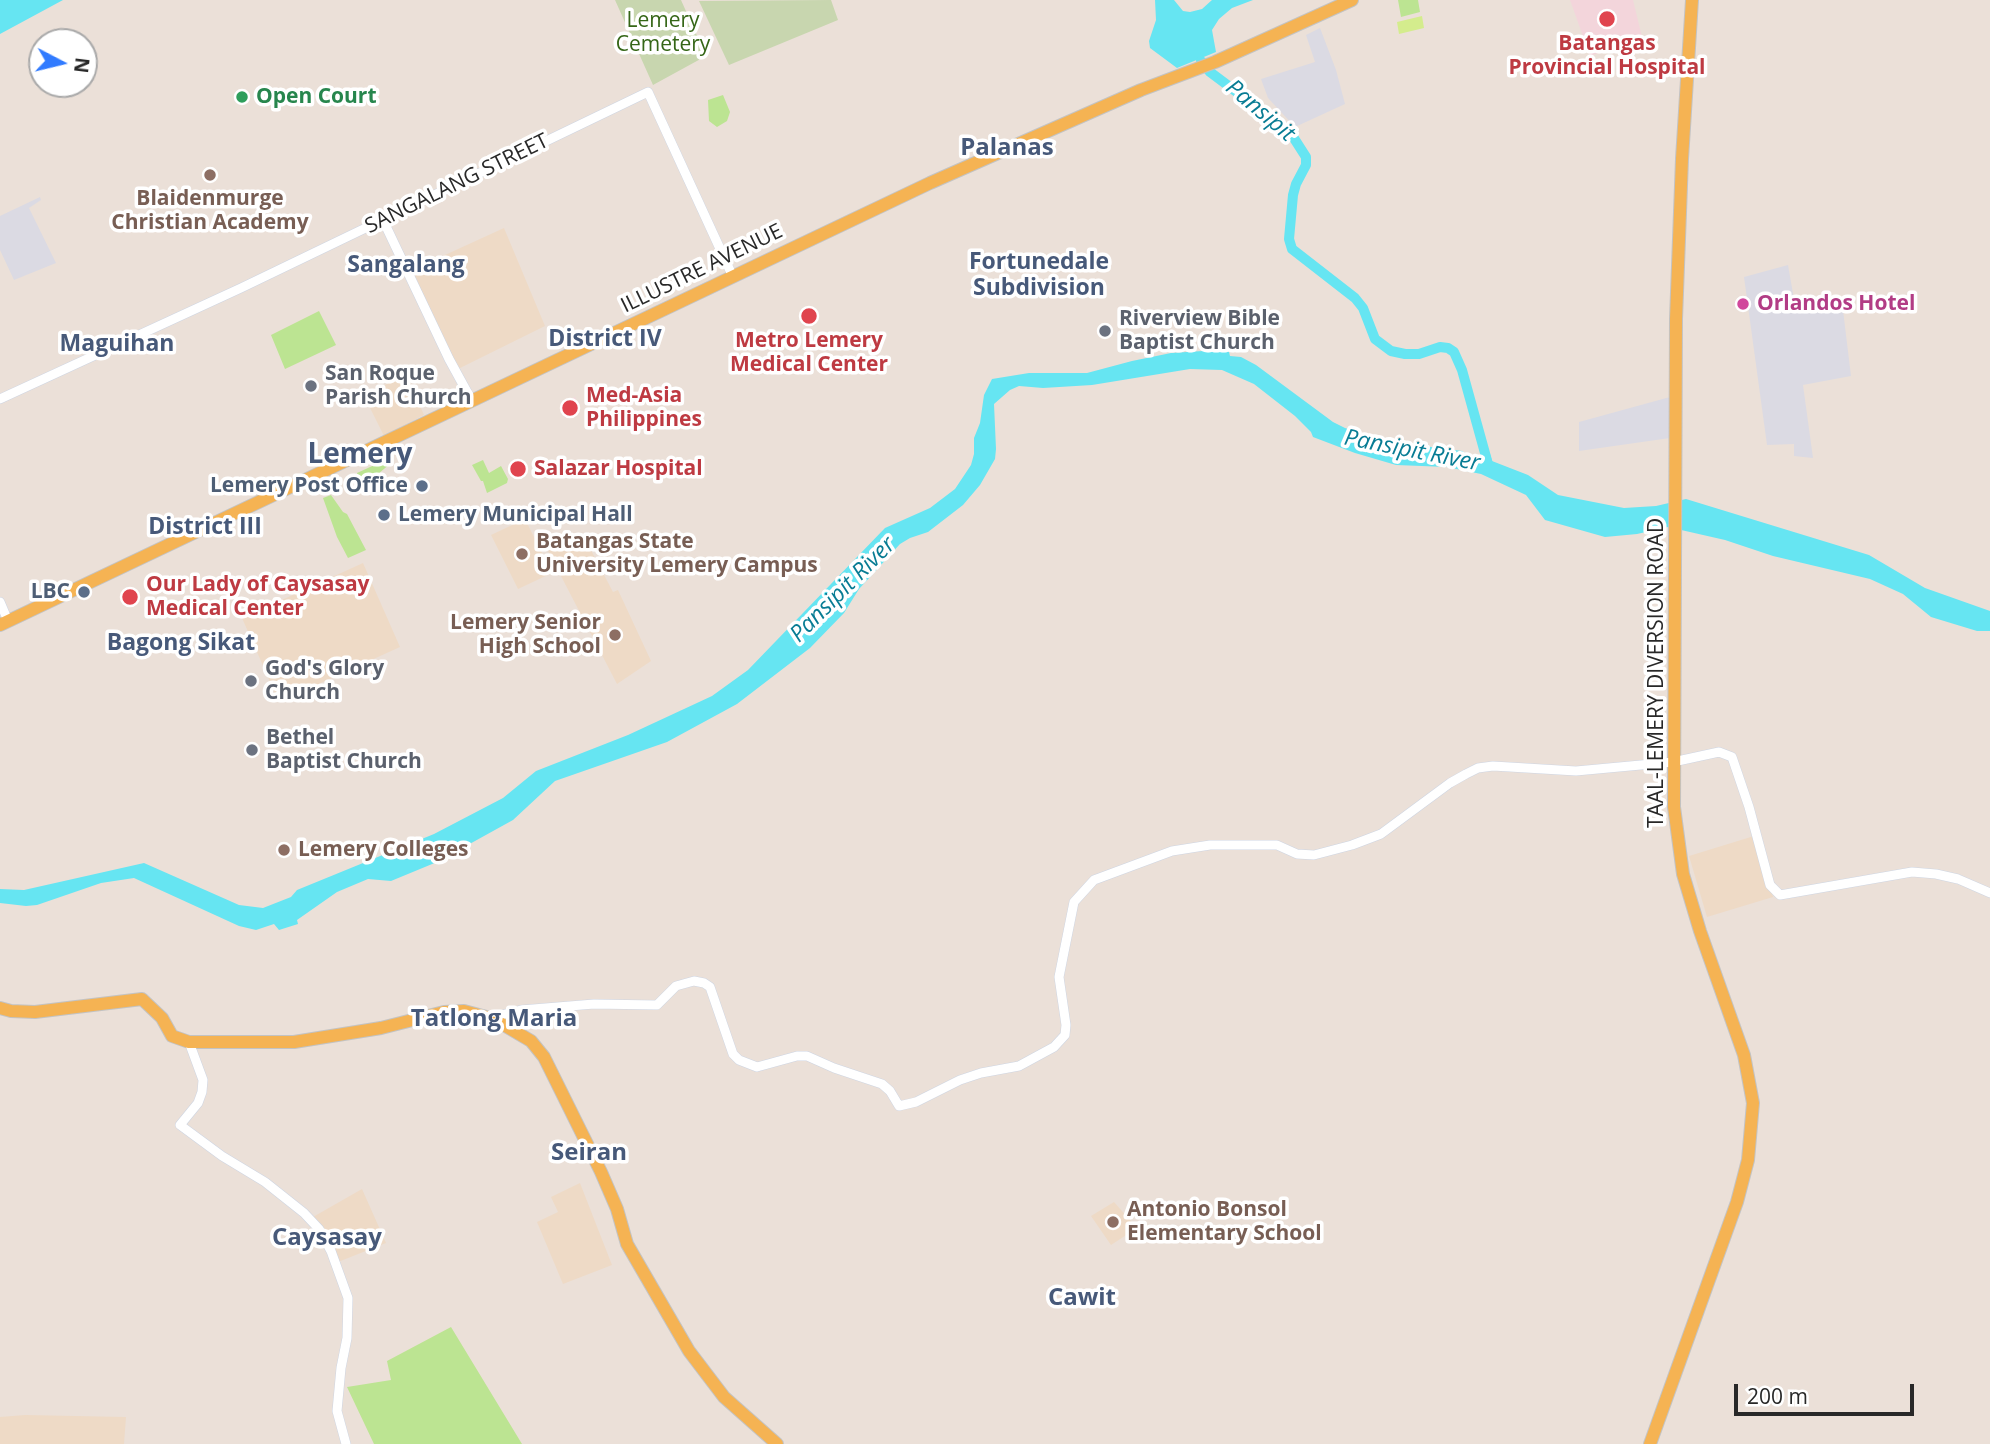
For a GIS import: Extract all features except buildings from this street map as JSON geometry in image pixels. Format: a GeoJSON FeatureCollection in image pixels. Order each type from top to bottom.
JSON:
{"type":"FeatureCollection","features":[{"type":"Feature","properties":{"kind":"main road","name":"ILLUSTRE AVENUE"},"geometry":{"type":"LineString","coordinates":[[4,623],[996,152],[1141,90],[1193,71],[1352,0]]}},
{"type":"Feature","properties":{"kind":"main road","name":"TAAL-LEMERY DIVERSION ROAD"},"geometry":{"type":"LineString","coordinates":[[1650,1444],[1737,1202],[1748,1160],[1752,1113],[1750,1079],[1744,1055],[1700,931],[1683,874],[1675,825],[1673,762],[1677,293],[1692,0]]}},
{"type":"Feature","properties":{"kind":"main road"},"geometry":{"type":"LineString","coordinates":[[0,1008],[35,1012],[142,999],[162,1018],[172,1036],[189,1042],[294,1042],[369,1031],[444,1012],[464,1011],[490,1018],[531,1041],[544,1057],[601,1172],[617,1209],[627,1244],[682,1340],[720,1392],[777,1444]]}},
{"type":"Feature","properties":{"kind":"street","name":"SANGALANG STREET"},"geometry":{"type":"LineString","coordinates":[[0,399],[383,220],[648,92],[733,277]]}},
{"type":"Feature","properties":{"kind":"street"},"geometry":{"type":"LineString","coordinates":[[383,220],[449,359],[472,401]]}},
{"type":"Feature","properties":{"kind":"street"},"geometry":{"type":"LineString","coordinates":[[0,602],[4,623]]}},
{"type":"Feature","properties":{"kind":"street"},"geometry":{"type":"LineString","coordinates":[[490,1018],[521,1010],[594,1004],[657,1005],[676,986],[694,981],[704,983],[710,987],[733,1054],[738,1060],[757,1067],[797,1056],[807,1056],[882,1084],[890,1091],[899,1107],[916,1102],[971,1076],[1018,1066],[1054,1047],[1065,1035],[1059,977],[1074,902],[1094,880],[1172,851],[1210,845],[1277,845],[1297,854],[1314,855],[1352,845],[1381,834],[1450,782],[1478,768],[1493,766],[1576,771],[1673,762],[1719,752],[1732,757],[1770,885],[1780,895],[1912,872],[1958,879],[1990,893]]}},
{"type":"Feature","properties":{"kind":"street"},"geometry":{"type":"LineString","coordinates":[[189,1042],[203,1080],[198,1103],[180,1125],[222,1156],[265,1182],[304,1213],[319,1229],[331,1251],[348,1298],[347,1338],[337,1411],[346,1444]]}},
{"type":"Feature","properties":{"kind":"shaded area","name":"Batangas Provincial Hospital"},"geometry":{"type":"Polygon","coordinates":[[[1570,0],[1633,0],[1642,37],[1590,56],[1570,0]]]}},
{"type":"Feature","properties":{"kind":"shaded area"},"geometry":{"type":"Polygon","coordinates":[[[1320,28],[1345,104],[1295,127],[1268,98],[1261,79],[1315,62],[1306,35],[1320,28]]]}},
{"type":"Feature","properties":{"kind":"shaded area"},"geometry":{"type":"Polygon","coordinates":[[[40,197],[41,200],[29,208],[56,263],[14,280],[0,250],[0,216],[40,197]]]}},
{"type":"Feature","properties":{"kind":"shaded area"},"geometry":{"type":"Polygon","coordinates":[[[504,228],[545,326],[456,370],[410,271],[504,228]]]}},
{"type":"Feature","properties":{"kind":"shaded area"},"geometry":{"type":"Polygon","coordinates":[[[1788,265],[1795,305],[1842,302],[1851,376],[1803,385],[1813,458],[1794,456],[1794,444],[1767,445],[1744,277],[1788,265]]]}},
{"type":"Feature","properties":{"kind":"shaded area"},"geometry":{"type":"Polygon","coordinates":[[[406,374],[424,415],[384,436],[364,396],[406,374]]]}},
{"type":"Feature","properties":{"kind":"shaded area","name":"Med-Asia Philippines"},"geometry":{"type":"Polygon","coordinates":[[[575,397],[580,411],[565,418],[560,405],[575,397]]]}},
{"type":"Feature","properties":{"kind":"shaded area"},"geometry":{"type":"Polygon","coordinates":[[[1670,397],[1670,438],[1579,451],[1579,422],[1670,397]]]}},
{"type":"Feature","properties":{"kind":"shaded area","name":"Batangas State University Lemery Campus"},"geometry":{"type":"Polygon","coordinates":[[[525,519],[552,573],[518,589],[491,535],[525,519]]]}},
{"type":"Feature","properties":{"kind":"shaded area"},"geometry":{"type":"Polygon","coordinates":[[[583,535],[613,592],[618,590],[651,661],[617,684],[548,551],[583,535]]]}},
{"type":"Feature","properties":{"kind":"shaded area"},"geometry":{"type":"Polygon","coordinates":[[[363,563],[400,647],[279,702],[242,618],[363,563]]]}},
{"type":"Feature","properties":{"kind":"shaded area"},"geometry":{"type":"Polygon","coordinates":[[[1754,836],[1773,897],[1707,917],[1689,856],[1754,836]]]}},
{"type":"Feature","properties":{"kind":"shaded area"},"geometry":{"type":"Polygon","coordinates":[[[580,1183],[612,1265],[563,1284],[537,1222],[558,1212],[551,1197],[580,1183]]]}},
{"type":"Feature","properties":{"kind":"shaded area"},"geometry":{"type":"Polygon","coordinates":[[[362,1189],[386,1243],[338,1262],[329,1237],[313,1217],[362,1189]]]}},
{"type":"Feature","properties":{"kind":"shaded area","name":"Antonio Bonsol Elementary School"},"geometry":{"type":"Polygon","coordinates":[[[1114,1202],[1137,1228],[1111,1245],[1091,1216],[1114,1202]]]}},
{"type":"Feature","properties":{"kind":"shaded area"},"geometry":{"type":"Polygon","coordinates":[[[0,1417],[126,1417],[124,1444],[0,1444],[0,1417]]]}},
{"type":"Feature","properties":{"kind":"green space","name":"Lemery Cemetery"},"geometry":{"type":"Polygon","coordinates":[[[615,0],[681,0],[706,56],[653,85],[615,0]]]}},
{"type":"Feature","properties":{"kind":"green space","name":"Lemery Cemetery"},"geometry":{"type":"Polygon","coordinates":[[[831,0],[838,20],[729,65],[699,1],[831,0]]]}},
{"type":"Feature","properties":{"kind":"green space"},"geometry":{"type":"Polygon","coordinates":[[[1398,0],[1418,0],[1420,12],[1401,17],[1398,0]]]}},
{"type":"Feature","properties":{"kind":"green space"},"geometry":{"type":"Polygon","coordinates":[[[1422,16],[1424,28],[1399,34],[1397,22],[1422,16]]]}},
{"type":"Feature","properties":{"kind":"green space"},"geometry":{"type":"Polygon","coordinates":[[[723,95],[730,112],[727,121],[717,127],[709,121],[708,100],[723,95]]]}},
{"type":"Feature","properties":{"kind":"green space"},"geometry":{"type":"Polygon","coordinates":[[[319,311],[336,345],[285,369],[271,335],[319,311]]]}},
{"type":"Feature","properties":{"kind":"green space"},"geometry":{"type":"Polygon","coordinates":[[[392,457],[391,463],[378,474],[367,478],[357,475],[357,473],[392,457]]]}},
{"type":"Feature","properties":{"kind":"green space"},"geometry":{"type":"Polygon","coordinates":[[[483,460],[489,473],[501,466],[508,479],[507,483],[487,493],[483,481],[472,465],[483,460]]]}},
{"type":"Feature","properties":{"kind":"green space"},"geometry":{"type":"Polygon","coordinates":[[[331,495],[347,514],[366,550],[348,558],[323,498],[331,495]]]}},
{"type":"Feature","properties":{"kind":"green space"},"geometry":{"type":"Polygon","coordinates":[[[451,1327],[522,1444],[374,1444],[347,1387],[391,1380],[387,1361],[451,1327]]]}},
{"type":"Feature","properties":{"kind":"water"},"geometry":{"type":"Polygon","coordinates":[[[0,0],[63,0],[0,34],[0,0]]]}},
{"type":"Feature","properties":{"kind":"water"},"geometry":{"type":"Polygon","coordinates":[[[1155,0],[1174,0],[1183,11],[1190,12],[1202,9],[1212,0],[1253,0],[1232,8],[1219,19],[1212,30],[1216,52],[1177,68],[1150,48],[1149,41],[1156,20],[1155,0]]]}},
{"type":"Feature","properties":{"kind":"water","name":"Pansipit River"},"geometry":{"type":"Polygon","coordinates":[[[1229,352],[1230,356],[1241,357],[1256,365],[1345,428],[1385,441],[1462,451],[1476,460],[1490,454],[1492,461],[1528,475],[1558,495],[1624,508],[1656,506],[1686,499],[1869,555],[1925,588],[1990,611],[1990,631],[1977,631],[1931,617],[1903,594],[1870,579],[1773,556],[1725,540],[1668,527],[1605,537],[1545,520],[1526,495],[1481,474],[1447,467],[1396,465],[1313,437],[1295,416],[1254,384],[1222,370],[1190,369],[1092,385],[1043,388],[1019,386],[994,404],[995,459],[980,485],[963,505],[928,532],[900,544],[859,589],[844,613],[810,648],[737,704],[667,742],[555,781],[513,820],[437,862],[391,881],[368,879],[337,892],[297,920],[298,924],[279,930],[274,924],[256,930],[239,926],[134,878],[101,883],[37,905],[0,903],[0,889],[24,890],[144,863],[239,905],[263,908],[291,897],[297,890],[434,834],[503,798],[536,771],[628,735],[712,696],[748,670],[885,528],[930,508],[955,489],[971,465],[984,395],[992,379],[1029,373],[1087,373],[1171,353],[1229,352]]]}},
{"type":"Feature","properties":{"kind":"waterway","name":"Pansipit"},"geometry":{"type":"LineString","coordinates":[[1201,61],[1210,72],[1290,132],[1306,157],[1306,165],[1293,195],[1289,239],[1292,249],[1355,298],[1363,308],[1375,339],[1391,351],[1419,354],[1440,347],[1454,352],[1462,370],[1488,464]]}},
{"type":"Feature","properties":{"kind":"place","name":"Batangas Provincial Hospital"},"geometry":{"type":"Point","coordinates":[1607,19]}},
{"type":"Feature","properties":{"kind":"place","name":"Open Court"},"geometry":{"type":"Point","coordinates":[242,97]}},
{"type":"Feature","properties":{"kind":"place","name":"Blaidenmurge Christian Academy"},"geometry":{"type":"Point","coordinates":[210,175]}},
{"type":"Feature","properties":{"kind":"place","name":"Orlandos Hotel"},"geometry":{"type":"Point","coordinates":[1743,304]}},
{"type":"Feature","properties":{"kind":"place","name":"Metro Lemery Medical Center"},"geometry":{"type":"Point","coordinates":[809,316]}},
{"type":"Feature","properties":{"kind":"place","name":"Riverview Bible Baptist Church"},"geometry":{"type":"Point","coordinates":[1105,331]}},
{"type":"Feature","properties":{"kind":"place","name":"San Roque Parish Church"},"geometry":{"type":"Point","coordinates":[311,386]}},
{"type":"Feature","properties":{"kind":"place","name":"Med-Asia Philippines"},"geometry":{"type":"Point","coordinates":[570,408]}},
{"type":"Feature","properties":{"kind":"place","name":"Salazar Hospital"},"geometry":{"type":"Point","coordinates":[518,469]}},
{"type":"Feature","properties":{"kind":"place","name":"Lemery Post Office"},"geometry":{"type":"Point","coordinates":[422,486]}},
{"type":"Feature","properties":{"kind":"place","name":"Lemery Municipal Hall"},"geometry":{"type":"Point","coordinates":[384,515]}},
{"type":"Feature","properties":{"kind":"place","name":"Batangas State University Lemery Campus"},"geometry":{"type":"Point","coordinates":[522,554]}},
{"type":"Feature","properties":{"kind":"place","name":"LBC"},"geometry":{"type":"Point","coordinates":[84,592]}},
{"type":"Feature","properties":{"kind":"place","name":"Our Lady of Caysasay Medical Center"},"geometry":{"type":"Point","coordinates":[130,597]}},
{"type":"Feature","properties":{"kind":"place","name":"Lemery Senior High School"},"geometry":{"type":"Point","coordinates":[615,635]}},
{"type":"Feature","properties":{"kind":"place","name":"God's Glory Church"},"geometry":{"type":"Point","coordinates":[251,681]}},
{"type":"Feature","properties":{"kind":"place","name":"Bethel Baptist Church"},"geometry":{"type":"Point","coordinates":[252,750]}},
{"type":"Feature","properties":{"kind":"place","name":"Lemery Colleges"},"geometry":{"type":"Point","coordinates":[284,850]}},
{"type":"Feature","properties":{"kind":"place","name":"Antonio Bonsol Elementary School"},"geometry":{"type":"Point","coordinates":[1113,1222]}},
{"type":"Feature","properties":{"kind":"district","name":"Palanas"},"geometry":{"type":"Point","coordinates":[1007,148]}},
{"type":"Feature","properties":{"kind":"district","name":"Sangalang"},"geometry":{"type":"Point","coordinates":[406,265]}},
{"type":"Feature","properties":{"kind":"district","name":"Fortunedale Subdivision"},"geometry":{"type":"Point","coordinates":[1039,275]}},
{"type":"Feature","properties":{"kind":"district","name":"District IV"},"geometry":{"type":"Point","coordinates":[605,339]}},
{"type":"Feature","properties":{"kind":"district","name":"Maguihan"},"geometry":{"type":"Point","coordinates":[117,344]}},
{"type":"Feature","properties":{"kind":"district","name":"Lemery"},"geometry":{"type":"Point","coordinates":[360,455]}},
{"type":"Feature","properties":{"kind":"district","name":"District III"},"geometry":{"type":"Point","coordinates":[205,527]}},
{"type":"Feature","properties":{"kind":"district","name":"Bagong Sikat"},"geometry":{"type":"Point","coordinates":[181,643]}},
{"type":"Feature","properties":{"kind":"district","name":"Tatlong Maria"},"geometry":{"type":"Point","coordinates":[494,1019]}},
{"type":"Feature","properties":{"kind":"district","name":"Seiran"},"geometry":{"type":"Point","coordinates":[589,1153]}},
{"type":"Feature","properties":{"kind":"district","name":"Caysasay"},"geometry":{"type":"Point","coordinates":[327,1238]}},
{"type":"Feature","properties":{"kind":"district","name":"Cawit"},"geometry":{"type":"Point","coordinates":[1082,1298]}}]}
